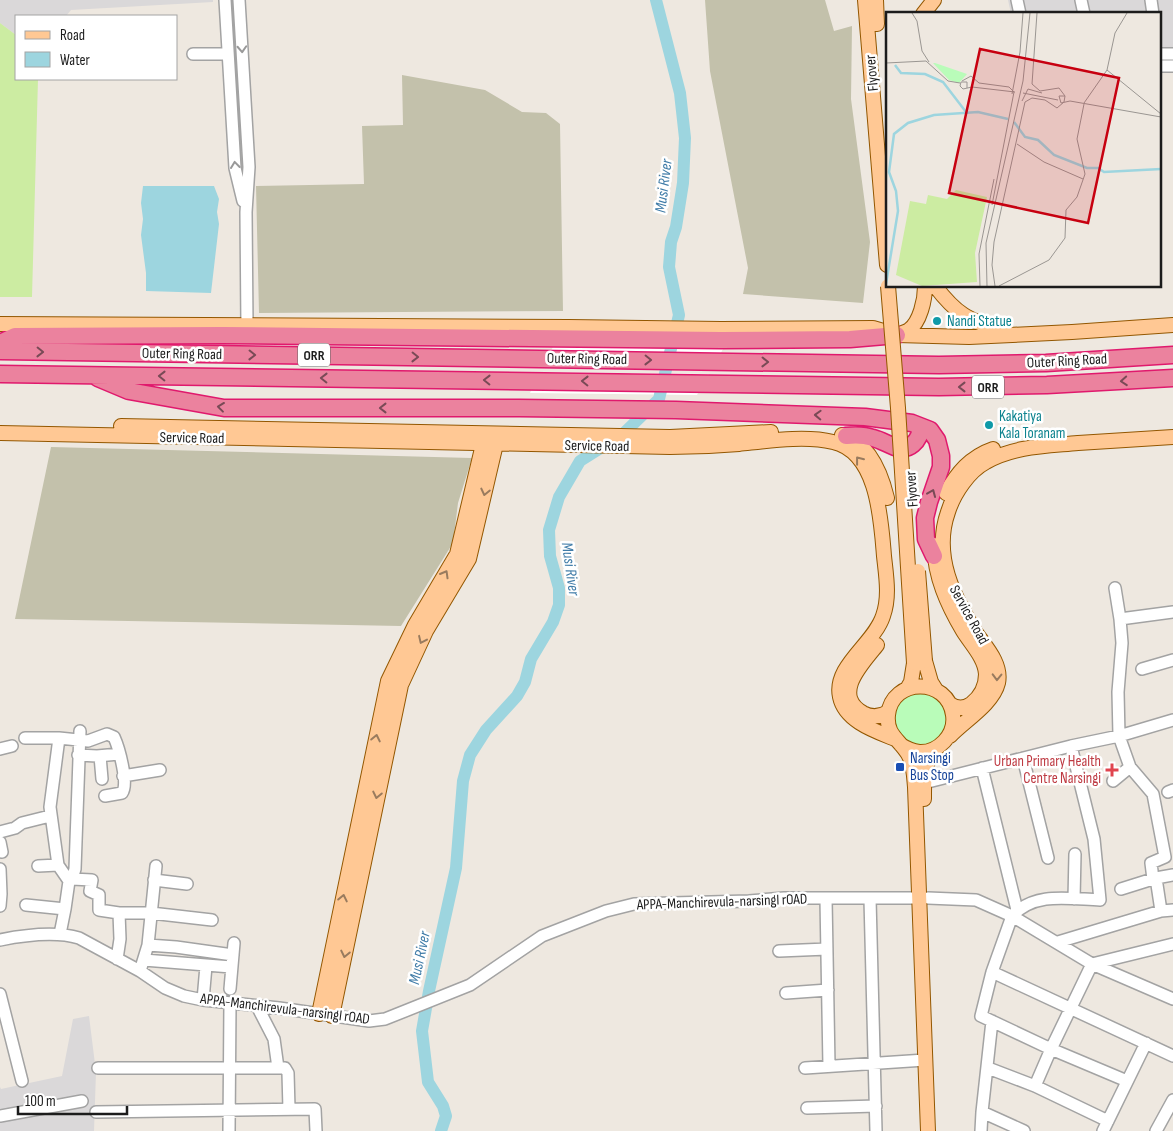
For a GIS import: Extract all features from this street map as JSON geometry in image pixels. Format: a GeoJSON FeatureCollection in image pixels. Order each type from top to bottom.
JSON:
{"type":"FeatureCollection","features":[{"type":"Feature","properties":{"kind":"highway"},"geometry":{"type":"LineString","coordinates":[[0,343],[15,336],[222,335],[615,339],[721,335],[850,339],[897,335]]}},
{"type":"Feature","properties":{"kind":"highway","name":"Outer Ring Road"},"geometry":{"type":"LineString","coordinates":[[0,351],[975,364],[1099,360],[1173,355]]}},
{"type":"Feature","properties":{"kind":"highway","name":"Outer Ring Road"},"geometry":{"type":"LineString","coordinates":[[0,374],[993,387],[1173,378]]}},
{"type":"Feature","properties":{"kind":"highway"},"geometry":{"type":"LineString","coordinates":[[89,375],[129,391],[224,408],[676,410],[865,417],[912,424],[930,430],[937,440],[941,456],[941,467],[928,502],[925,518],[926,539],[934,556]]}},
{"type":"Feature","properties":{"kind":"highway"},"geometry":{"type":"LineString","coordinates":[[846,436],[873,437],[896,448],[902,448],[914,444],[921,434],[921,427]]}},
{"type":"Feature","properties":{"kind":"main road"},"geometry":{"type":"LineString","coordinates":[[925,12],[934,0]]}},
{"type":"Feature","properties":{"kind":"main road","name":"Flyover"},"geometry":{"type":"LineString","coordinates":[[871,2],[886,139]]}},
{"type":"Feature","properties":{"kind":"main road","name":"Flyover"},"geometry":{"type":"LineString","coordinates":[[871,2],[886,249]]}},
{"type":"Feature","properties":{"kind":"main road","name":"Flyover"},"geometry":{"type":"LineString","coordinates":[[888,288],[920,662],[936,690]]}},
{"type":"Feature","properties":{"kind":"main road","name":"Flyover"},"geometry":{"type":"LineString","coordinates":[[897,288],[920,662],[907,689]]}},
{"type":"Feature","properties":{"kind":"main road"},"geometry":{"type":"LineString","coordinates":[[897,335],[909,330],[916,322],[921,309],[925,288]]}},
{"type":"Feature","properties":{"kind":"main road"},"geometry":{"type":"LineString","coordinates":[[937,288],[959,313],[973,322],[1007,334]]}},
{"type":"Feature","properties":{"kind":"main road"},"geometry":{"type":"LineString","coordinates":[[0,324],[569,327],[721,335]]}},
{"type":"Feature","properties":{"kind":"main road"},"geometry":{"type":"LineString","coordinates":[[897,335],[970,337],[1173,325]]}},
{"type":"Feature","properties":{"kind":"main road","name":"Service Road"},"geometry":{"type":"LineString","coordinates":[[0,424],[724,445],[789,440],[825,440],[840,444],[860,460],[870,478],[879,508],[886,580],[886,603],[882,620],[875,632],[843,672],[839,689],[840,697],[846,711],[851,716],[898,742]]}},
{"type":"Feature","properties":{"kind":"main road","name":"Service Road"},"geometry":{"type":"LineString","coordinates":[[670,442],[724,435],[798,430],[826,431],[846,436],[855,440],[863,448],[882,480],[888,506],[896,592],[890,624],[882,639],[856,672],[849,694],[855,706],[865,714],[878,717],[888,712]]}},
{"type":"Feature","properties":{"kind":"main road","name":"Service Road"},"geometry":{"type":"LineString","coordinates":[[950,704],[956,708],[966,707],[976,699],[986,683],[986,674],[980,656],[947,602],[941,588],[934,556],[935,530],[938,515],[944,497],[960,471],[971,460],[987,451],[1020,441],[1173,430]]}},
{"type":"Feature","properties":{"kind":"main road","name":"Service Road"},"geometry":{"type":"LineString","coordinates":[[0,433],[489,444],[531,440]]}},
{"type":"Feature","properties":{"kind":"main road","name":"Service Road"},"geometry":{"type":"LineString","coordinates":[[942,744],[981,708],[998,683],[995,662],[961,607],[945,568],[942,539],[944,522],[960,488],[973,472],[985,462],[1019,450],[1173,438]]}},
{"type":"Feature","properties":{"kind":"main road"},"geometry":{"type":"LineString","coordinates":[[326,1015],[401,686],[426,631],[469,559],[489,444]]}},
{"type":"Feature","properties":{"kind":"main road"},"geometry":{"type":"LineString","coordinates":[[928,1131],[923,898],[924,783],[925,768],[930,755],[942,744],[952,730],[954,717],[950,704],[944,696],[927,686],[916,686],[898,694],[888,712],[888,722],[890,731],[909,755],[913,768],[923,898],[938,1131]]}},
{"type":"Feature","properties":{"kind":"main road"},"geometry":{"type":"LineString","coordinates":[[898,742],[910,750],[920,752],[930,751],[942,744]]}},
{"type":"Feature","properties":{"kind":"street"},"geometry":{"type":"LineString","coordinates":[[226,0],[235,168],[246,212]]}},
{"type":"Feature","properties":{"kind":"street"},"geometry":{"type":"LineString","coordinates":[[239,0],[249,167],[246,212],[247,326]]}},
{"type":"Feature","properties":{"kind":"street"},"geometry":{"type":"LineString","coordinates":[[193,54],[228,54]]}},
{"type":"Feature","properties":{"kind":"street"},"geometry":{"type":"LineString","coordinates":[[1160,66],[1173,66]]}},
{"type":"Feature","properties":{"kind":"street"},"geometry":{"type":"LineString","coordinates":[[230,94],[245,93]]}},
{"type":"Feature","properties":{"kind":"street"},"geometry":{"type":"LineString","coordinates":[[1115,588],[1122,643],[1118,692],[1119,736],[1130,767],[1151,791],[1159,823],[1165,857],[1150,862],[1161,911]]}},
{"type":"Feature","properties":{"kind":"street"},"geometry":{"type":"LineString","coordinates":[[1120,619],[1173,612]]}},
{"type":"Feature","properties":{"kind":"street"},"geometry":{"type":"LineString","coordinates":[[1142,668],[1173,660]]}},
{"type":"Feature","properties":{"kind":"street"},"geometry":{"type":"LineString","coordinates":[[924,783],[1071,746],[1172,724]]}},
{"type":"Feature","properties":{"kind":"street"},"geometry":{"type":"LineString","coordinates":[[25,738],[79,736],[88,740],[112,734],[120,754],[124,792],[104,796]]}},
{"type":"Feature","properties":{"kind":"street"},"geometry":{"type":"LineString","coordinates":[[60,934],[70,880],[75,869],[79,736]]}},
{"type":"Feature","properties":{"kind":"street"},"geometry":{"type":"LineString","coordinates":[[59,738],[50,816],[58,865],[70,880]]}},
{"type":"Feature","properties":{"kind":"street"},"geometry":{"type":"LineString","coordinates":[[0,748],[12,746]]}},
{"type":"Feature","properties":{"kind":"street"},"geometry":{"type":"LineString","coordinates":[[1071,746],[1094,839],[1100,900],[1047,898],[1027,903],[1015,913],[992,972],[980,1016],[1051,1049],[1128,1081]]}},
{"type":"Feature","properties":{"kind":"street"},"geometry":{"type":"LineString","coordinates":[[78,755],[100,756],[120,754]]}},
{"type":"Feature","properties":{"kind":"street"},"geometry":{"type":"LineString","coordinates":[[100,756],[102,779]]}},
{"type":"Feature","properties":{"kind":"street"},"geometry":{"type":"LineString","coordinates":[[1023,758],[1048,858]]}},
{"type":"Feature","properties":{"kind":"street"},"geometry":{"type":"LineString","coordinates":[[1113,781],[1130,767]]}},
{"type":"Feature","properties":{"kind":"street"},"geometry":{"type":"LineString","coordinates":[[982,768],[1015,913]]}},
{"type":"Feature","properties":{"kind":"street"},"geometry":{"type":"LineString","coordinates":[[123,776],[160,770]]}},
{"type":"Feature","properties":{"kind":"street"},"geometry":{"type":"LineString","coordinates":[[0,832],[15,828],[22,823],[50,816]]}},
{"type":"Feature","properties":{"kind":"street"},"geometry":{"type":"LineString","coordinates":[[1074,899],[1075,854]]}},
{"type":"Feature","properties":{"kind":"street"},"geometry":{"type":"LineString","coordinates":[[38,866],[58,865]]}},
{"type":"Feature","properties":{"kind":"street"},"geometry":{"type":"LineString","coordinates":[[156,866],[148,945],[142,965],[231,967]]}},
{"type":"Feature","properties":{"kind":"street"},"geometry":{"type":"LineString","coordinates":[[0,869],[0,906]]}},
{"type":"Feature","properties":{"kind":"street"},"geometry":{"type":"LineString","coordinates":[[1121,889],[1155,878],[1173,875]]}},
{"type":"Feature","properties":{"kind":"street"},"geometry":{"type":"LineString","coordinates":[[70,880],[92,880],[90,891],[100,895],[99,910],[212,920]]}},
{"type":"Feature","properties":{"kind":"street"},"geometry":{"type":"LineString","coordinates":[[154,880],[187,884]]}},
{"type":"Feature","properties":{"kind":"street","name":"APPA-Manchirevula-narsingI rOAD"},"geometry":{"type":"LineString","coordinates":[[0,940],[60,934],[79,938],[117,959],[142,965],[165,988],[175,993],[230,1004],[369,1021],[385,1019],[470,985],[542,936],[606,911],[634,904],[749,901],[784,898],[826,900],[923,898],[976,900],[1015,913],[1092,964],[1173,999]]}},
{"type":"Feature","properties":{"kind":"street"},"geometry":{"type":"LineString","coordinates":[[870,899],[876,1131]]}},
{"type":"Feature","properties":{"kind":"street"},"geometry":{"type":"LineString","coordinates":[[826,900],[829,1066]]}},
{"type":"Feature","properties":{"kind":"street"},"geometry":{"type":"LineString","coordinates":[[26,905],[65,909]]}},
{"type":"Feature","properties":{"kind":"street"},"geometry":{"type":"LineString","coordinates":[[1058,942],[1161,911],[1173,910]]}},
{"type":"Feature","properties":{"kind":"street"},"geometry":{"type":"LineString","coordinates":[[117,959],[120,939],[119,913]]}},
{"type":"Feature","properties":{"kind":"street"},"geometry":{"type":"LineString","coordinates":[[230,989],[234,942]]}},
{"type":"Feature","properties":{"kind":"street"},"geometry":{"type":"LineString","coordinates":[[1035,1086],[1092,964],[1173,944]]}},
{"type":"Feature","properties":{"kind":"street"},"geometry":{"type":"LineString","coordinates":[[148,945],[233,955]]}},
{"type":"Feature","properties":{"kind":"street"},"geometry":{"type":"LineString","coordinates":[[779,951],[827,949]]}},
{"type":"Feature","properties":{"kind":"street"},"geometry":{"type":"LineString","coordinates":[[203,1000],[206,966]]}},
{"type":"Feature","properties":{"kind":"street"},"geometry":{"type":"LineString","coordinates":[[992,972],[1173,1056]]}},
{"type":"Feature","properties":{"kind":"street"},"geometry":{"type":"LineString","coordinates":[[786,993],[828,990]]}},
{"type":"Feature","properties":{"kind":"street"},"geometry":{"type":"LineString","coordinates":[[0,994],[22,1081]]}},
{"type":"Feature","properties":{"kind":"street"},"geometry":{"type":"LineString","coordinates":[[229,1131],[230,1004]]}},
{"type":"Feature","properties":{"kind":"street"},"geometry":{"type":"LineString","coordinates":[[257,1006],[274,1039],[278,1068]]}},
{"type":"Feature","properties":{"kind":"street"},"geometry":{"type":"LineString","coordinates":[[981,1131],[992,1022]]}},
{"type":"Feature","properties":{"kind":"street"},"geometry":{"type":"LineString","coordinates":[[988,1068],[1035,1086],[1106,1126],[1146,1043]]}},
{"type":"Feature","properties":{"kind":"street"},"geometry":{"type":"LineString","coordinates":[[805,1068],[925,1060]]}},
{"type":"Feature","properties":{"kind":"street"},"geometry":{"type":"LineString","coordinates":[[98,1068],[285,1068],[288,1073],[289,1109]]}},
{"type":"Feature","properties":{"kind":"street"},"geometry":{"type":"LineString","coordinates":[[1156,1131],[1173,1100]]}},
{"type":"Feature","properties":{"kind":"street"},"geometry":{"type":"LineString","coordinates":[[0,1116],[82,1101]]}},
{"type":"Feature","properties":{"kind":"street"},"geometry":{"type":"LineString","coordinates":[[807,1108],[876,1106]]}},
{"type":"Feature","properties":{"kind":"street"},"geometry":{"type":"LineString","coordinates":[[96,1112],[315,1109],[316,1131]]}},
{"type":"Feature","properties":{"kind":"street"},"geometry":{"type":"LineString","coordinates":[[982,1112],[1017,1130]]}},
{"type":"Feature","properties":{"kind":"street"},"geometry":{"type":"LineString","coordinates":[[1164,1131],[1173,1114]]}},
{"type":"Feature","properties":{"kind":"shaded area"},"geometry":{"type":"Polygon","coordinates":[[[0,0],[213,0],[213,2],[71,10],[67,15],[15,15],[15,34],[0,23],[0,0]]]}},
{"type":"Feature","properties":{"kind":"shaded area"},"geometry":{"type":"Polygon","coordinates":[[[705,0],[825,0],[834,31],[852,26],[851,99],[870,242],[863,303],[743,294],[748,268],[710,71],[705,0]]]}},
{"type":"Feature","properties":{"kind":"shaded area"},"geometry":{"type":"Polygon","coordinates":[[[1008,0],[1173,0],[1173,59],[1160,58],[1160,12],[1011,12],[1008,0]]]}},
{"type":"Feature","properties":{"kind":"shaded area"},"geometry":{"type":"Polygon","coordinates":[[[402,75],[485,90],[522,112],[546,113],[560,124],[563,311],[259,313],[256,186],[364,184],[362,126],[403,125],[402,75]]]}},
{"type":"Feature","properties":{"kind":"shaded area"},"geometry":{"type":"Polygon","coordinates":[[[51,447],[472,458],[458,503],[453,543],[401,626],[15,619],[51,447]]]}},
{"type":"Feature","properties":{"kind":"shaded area"},"geometry":{"type":"Polygon","coordinates":[[[89,1016],[96,1072],[94,1131],[0,1131],[0,1087],[1,1089],[62,1076],[73,1019],[89,1016]]]}},
{"type":"Feature","properties":{"kind":"green space"},"geometry":{"type":"Polygon","coordinates":[[[0,23],[15,34],[15,80],[38,80],[32,297],[0,297],[0,23]]]}},
{"type":"Feature","properties":{"kind":"green space"},"geometry":{"type":"Polygon","coordinates":[[[920,693],[930,695],[938,701],[944,709],[946,719],[944,729],[938,737],[930,743],[920,745],[910,743],[902,737],[896,729],[894,719],[896,709],[902,701],[910,695],[920,693]]]}},
{"type":"Feature","properties":{"kind":"water"},"geometry":{"type":"Polygon","coordinates":[[[143,186],[214,186],[219,199],[217,212],[219,224],[211,293],[146,291],[146,273],[141,235],[143,186]]]}},
{"type":"Feature","properties":{"kind":"pier"},"geometry":{"type":"Polygon","coordinates":[[[553,347],[723,349],[711,371],[542,367],[553,347]]]}},
{"type":"Feature","properties":{"kind":"pier"},"geometry":{"type":"Polygon","coordinates":[[[540,372],[709,374],[697,395],[530,393],[540,372]]]}},
{"type":"Feature","properties":{"kind":"waterway","name":"Musi River"},"geometry":{"type":"LineString","coordinates":[[441,1131],[446,1116],[443,1106],[428,1082],[422,1031],[456,868],[463,781],[470,755],[486,730],[517,696],[525,682],[531,659],[553,622],[559,605],[559,588],[550,556],[549,530],[559,497],[580,461],[623,434],[659,399],[679,315],[669,267],[671,242],[676,227],[683,183],[685,138],[680,93],[656,0]]}},
{"type":"Feature","properties":{"kind":"place","name":"Nandi Statue"},"geometry":{"type":"Point","coordinates":[937,321]}},
{"type":"Feature","properties":{"kind":"place","name":"Kakatiya Kala Toranam"},"geometry":{"type":"Point","coordinates":[989,425]}},
{"type":"Feature","properties":{"kind":"place","name":"Narsingi Bus Stop"},"geometry":{"type":"Point","coordinates":[900,767]}},
{"type":"Feature","properties":{"kind":"place","name":"Urban Primary Health Centre Narsingi"},"geometry":{"type":"Point","coordinates":[1112,770]}}]}
